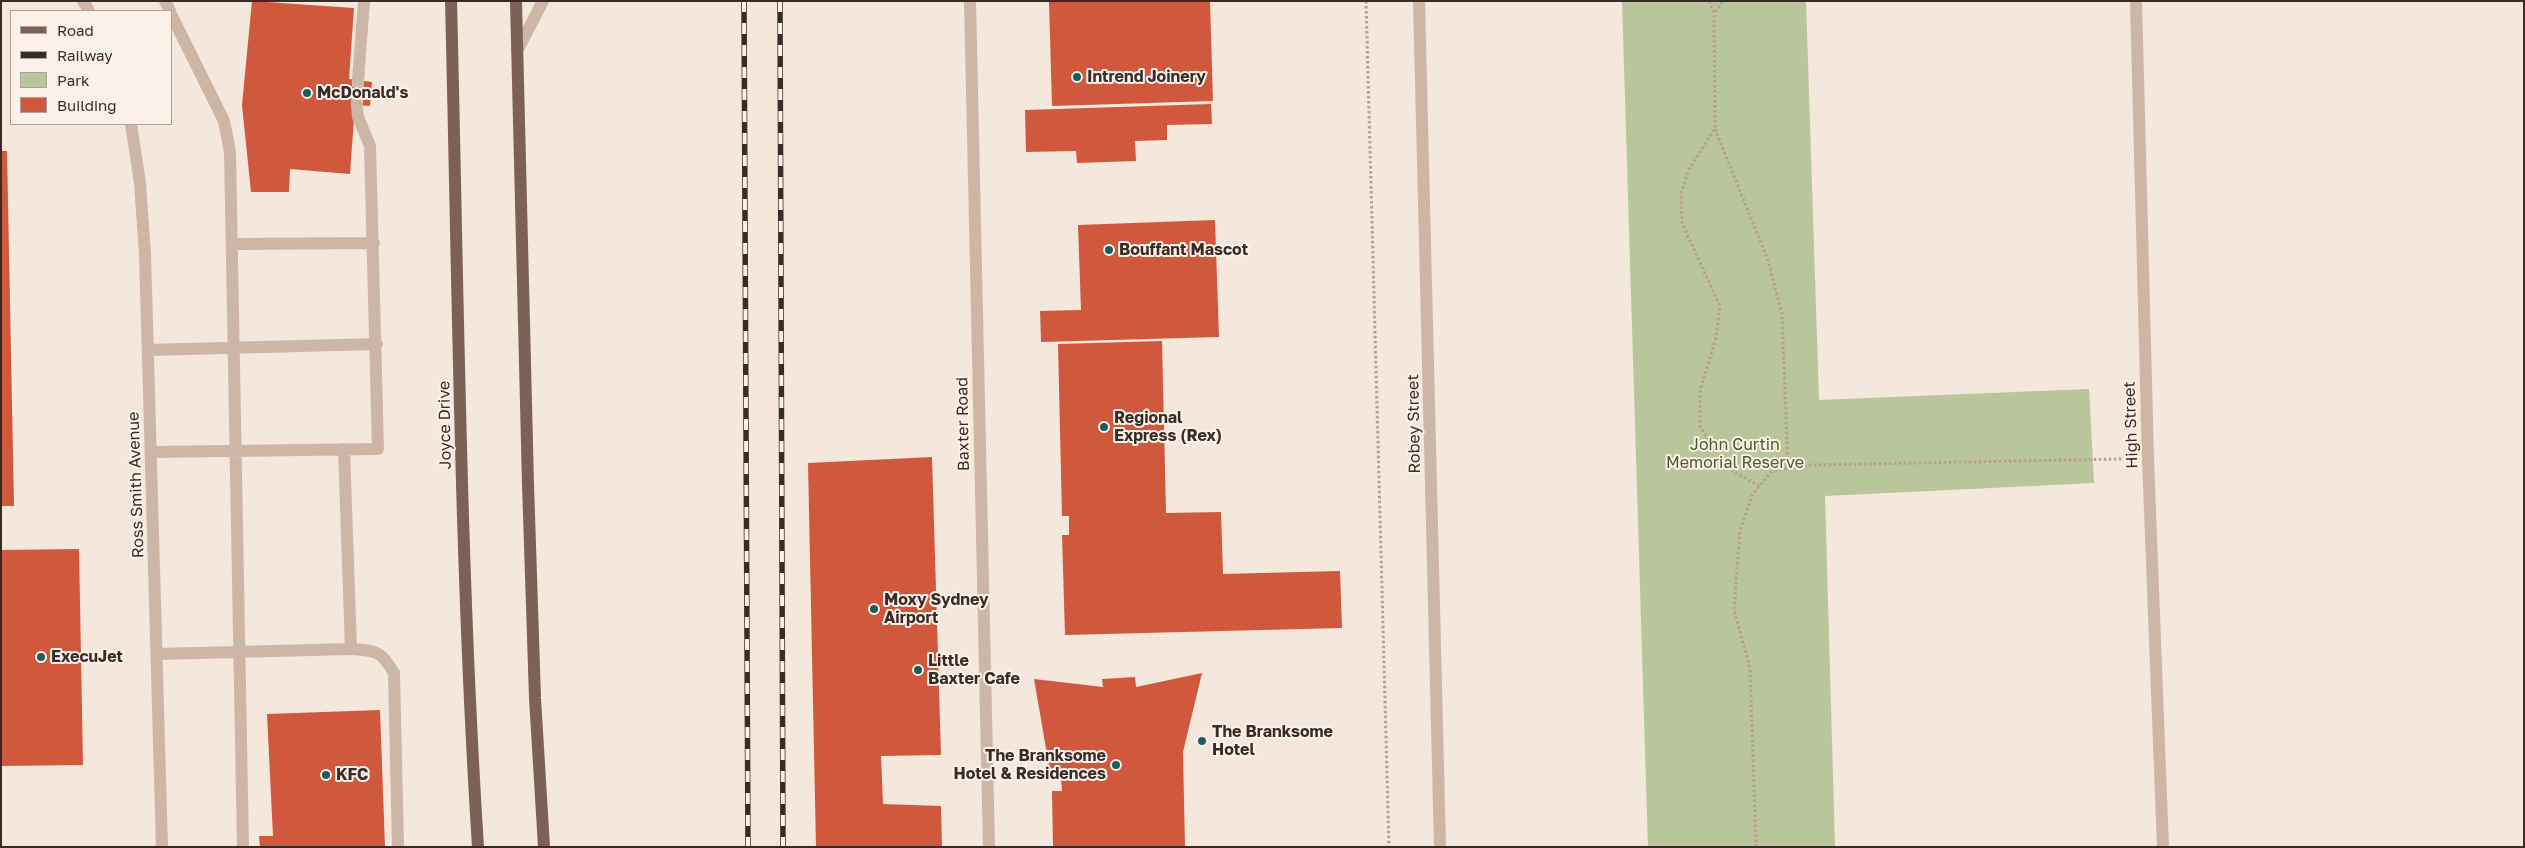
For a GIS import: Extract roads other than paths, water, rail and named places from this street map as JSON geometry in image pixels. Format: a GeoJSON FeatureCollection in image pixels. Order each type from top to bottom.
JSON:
{"type":"FeatureCollection","features":[{"type":"Feature","properties":{"kind":"main road","name":"Joyce Drive"},"geometry":{"type":"LineString","coordinates":[[451,1],[464,543],[470,727],[478,847]]}},
{"type":"Feature","properties":{"kind":"main road"},"geometry":{"type":"LineString","coordinates":[[516,1],[535,698],[544,847]]}},
{"type":"Feature","properties":{"kind":"street"},"geometry":{"type":"LineString","coordinates":[[358,80],[364,1]]}},
{"type":"Feature","properties":{"kind":"street"},"geometry":{"type":"LineString","coordinates":[[517,51],[543,1]]}},
{"type":"Feature","properties":{"kind":"street","name":"Baxter Road"},"geometry":{"type":"LineString","coordinates":[[970,1],[989,847]]}},
{"type":"Feature","properties":{"kind":"street","name":"Robey Street"},"geometry":{"type":"LineString","coordinates":[[1420,1],[1440,847]]}},
{"type":"Feature","properties":{"kind":"street","name":"High Street"},"geometry":{"type":"LineString","coordinates":[[2136,1],[2148,459],[2163,847]]}},
{"type":"Feature","properties":{"kind":"street"},"geometry":{"type":"LineString","coordinates":[[172,18],[224,121],[230,152],[243,847]]}},
{"type":"Feature","properties":{"kind":"street"},"geometry":{"type":"LineString","coordinates":[[151,452],[378,449],[377,344],[370,146],[358,118],[357,105]]}},
{"type":"Feature","properties":{"kind":"street","name":"Ross Smith Avenue"},"geometry":{"type":"LineString","coordinates":[[131,125],[140,183],[148,350],[162,847]]}},
{"type":"Feature","properties":{"kind":"street"},"geometry":{"type":"LineString","coordinates":[[232,244],[374,243]]}},
{"type":"Feature","properties":{"kind":"street"},"geometry":{"type":"LineString","coordinates":[[148,350],[377,344]]}},
{"type":"Feature","properties":{"kind":"street"},"geometry":{"type":"LineString","coordinates":[[344,449],[351,649]]}},
{"type":"Feature","properties":{"kind":"street"},"geometry":{"type":"LineString","coordinates":[[157,654],[351,649],[376,651],[385,657],[394,673],[398,847]]}},
{"type":"Feature","properties":{"kind":"tunnel"},"geometry":{"type":"LineString","coordinates":[[357,105],[358,80]]}},
{"type":"Feature","properties":{"kind":"railway"},"geometry":{"type":"LineString","coordinates":[[744,1],[748,847]]}},
{"type":"Feature","properties":{"kind":"railway"},"geometry":{"type":"LineString","coordinates":[[780,1],[783,847]]}},
{"type":"Feature","properties":{"kind":"place","name":"Intrend Joinery"},"geometry":{"type":"Point","coordinates":[1077,77]}},
{"type":"Feature","properties":{"kind":"place","name":"McDonald's"},"geometry":{"type":"Point","coordinates":[307,93]}},
{"type":"Feature","properties":{"kind":"place","name":"Bouffant Mascot"},"geometry":{"type":"Point","coordinates":[1109,250]}},
{"type":"Feature","properties":{"kind":"place","name":"Regional Express (Rex)"},"geometry":{"type":"Point","coordinates":[1104,427]}},
{"type":"Feature","properties":{"kind":"place","name":"Moxy Sydney Airport"},"geometry":{"type":"Point","coordinates":[874,609]}},
{"type":"Feature","properties":{"kind":"place","name":"ExecuJet"},"geometry":{"type":"Point","coordinates":[41,657]}},
{"type":"Feature","properties":{"kind":"place","name":"Little Baxter Cafe"},"geometry":{"type":"Point","coordinates":[918,670]}},
{"type":"Feature","properties":{"kind":"place","name":"The Branksome Hotel"},"geometry":{"type":"Point","coordinates":[1202,741]}},
{"type":"Feature","properties":{"kind":"place","name":"The Branksome Hotel & Residences"},"geometry":{"type":"Point","coordinates":[1116,765]}},
{"type":"Feature","properties":{"kind":"place","name":"KFC"},"geometry":{"type":"Point","coordinates":[326,775]}},
{"type":"Feature","properties":{"kind":"park label","name":"John Curtin Memorial Reserve"},"geometry":{"type":"Point","coordinates":[1735,454]}}]}
